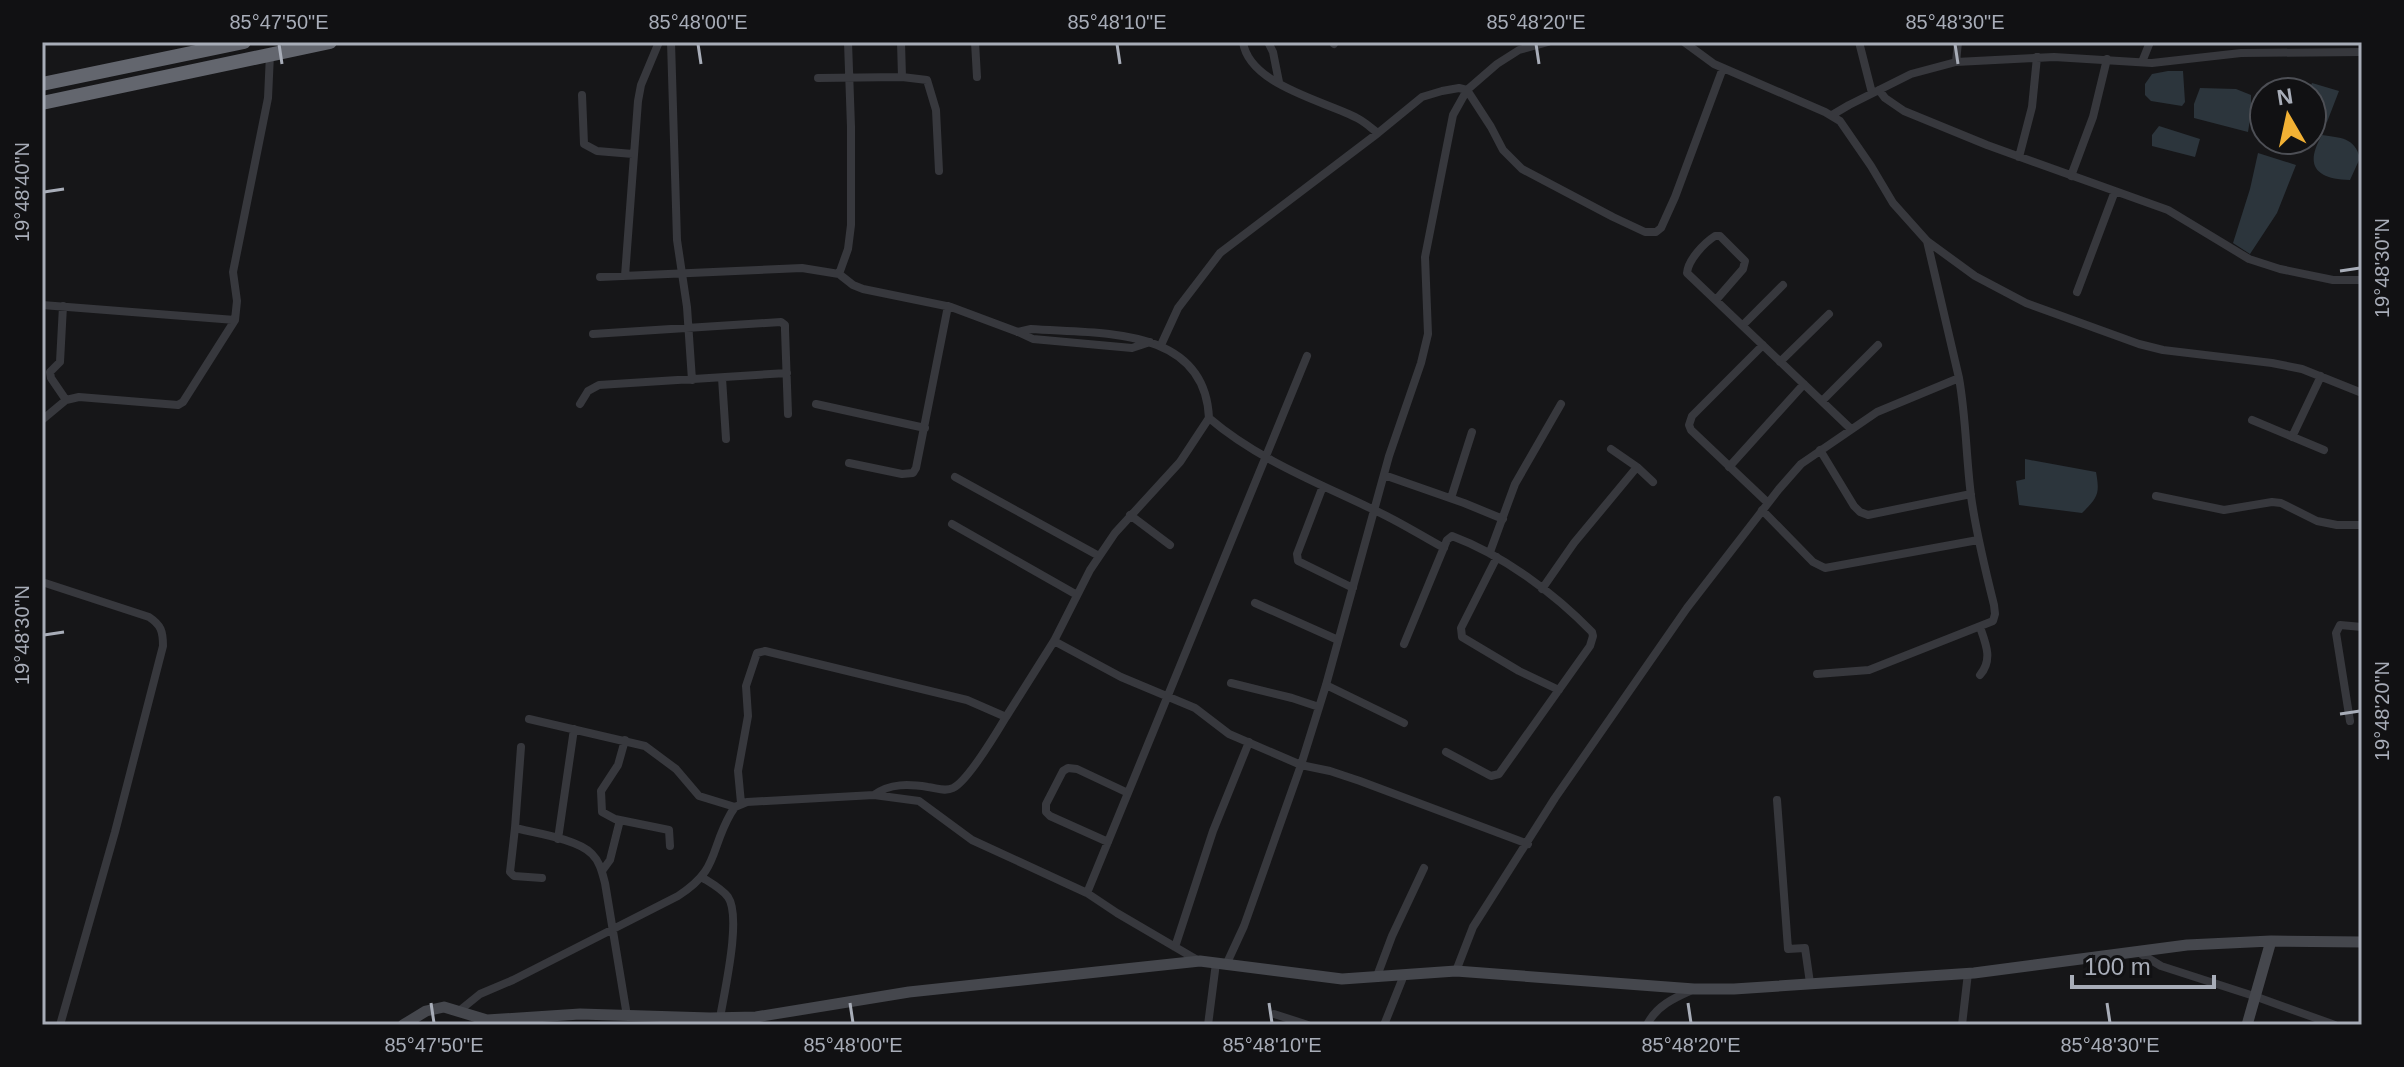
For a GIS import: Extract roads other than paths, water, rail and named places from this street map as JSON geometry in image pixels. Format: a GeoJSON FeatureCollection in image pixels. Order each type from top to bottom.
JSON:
{"type":"FeatureCollection","features":[{"type":"Feature","properties":{"kind":"highway"},"geometry":{"type":"LineString","coordinates":[[42,84],[244,42]]}},
{"type":"Feature","properties":{"kind":"highway"},"geometry":{"type":"LineString","coordinates":[[42,103],[330,42]]}},
{"type":"Feature","properties":{"kind":"street"},"geometry":{"type":"LineString","coordinates":[[625,276],[641,85],[659,42]]}},
{"type":"Feature","properties":{"kind":"street"},"geometry":{"type":"LineString","coordinates":[[671,42],[677,240],[689,328],[692,380]]}},
{"type":"Feature","properties":{"kind":"street"},"geometry":{"type":"LineString","coordinates":[[839,274],[848,249],[851,225],[848,42]]}},
{"type":"Feature","properties":{"kind":"street"},"geometry":{"type":"LineString","coordinates":[[901,42],[902,77]]}},
{"type":"Feature","properties":{"kind":"street"},"geometry":{"type":"LineString","coordinates":[[975,42],[977,77]]}},
{"type":"Feature","properties":{"kind":"street"},"geometry":{"type":"LineString","coordinates":[[1243,42],[1247,58],[1253,65],[1300,95],[1357,118],[1378,133]]}},
{"type":"Feature","properties":{"kind":"street"},"geometry":{"type":"LineString","coordinates":[[1268,42],[1279,82]]}},
{"type":"Feature","properties":{"kind":"street"},"geometry":{"type":"LineString","coordinates":[[1208,1025],[1221,964],[1244,926],[1301,765],[1384,475],[1421,363],[1428,334],[1425,257],[1453,115],[1467,90],[1497,64],[1519,50],[1548,42]]}},
{"type":"Feature","properties":{"kind":"street"},"geometry":{"type":"LineString","coordinates":[[1859,42],[1875,91],[1904,111],[2019,157],[2168,210],[2249,259],[2333,280],[2362,280]]}},
{"type":"Feature","properties":{"kind":"street"},"geometry":{"type":"LineString","coordinates":[[1956,62],[1958,42]]}},
{"type":"Feature","properties":{"kind":"street"},"geometry":{"type":"LineString","coordinates":[[2142,62],[2150,42]]}},
{"type":"Feature","properties":{"kind":"street"},"geometry":{"type":"LineString","coordinates":[[1687,43],[1714,64],[1832,115],[1846,128],[1893,203],[1927,241],[1975,276],[2026,303],[2139,344],[2302,369],[2362,393]]}},
{"type":"Feature","properties":{"kind":"street"},"geometry":{"type":"LineString","coordinates":[[1832,115],[1911,74],[1956,62],[2037,57],[2161,63],[2241,53],[2362,52]]}},
{"type":"Feature","properties":{"kind":"street"},"geometry":{"type":"LineString","coordinates":[[42,420],[66,400],[79,397],[178,405],[183,402],[235,320],[237,301],[233,272],[268,98],[270,54]]}},
{"type":"Feature","properties":{"kind":"street"},"geometry":{"type":"LineString","coordinates":[[2019,157],[2032,107],[2037,57]]}},
{"type":"Feature","properties":{"kind":"street"},"geometry":{"type":"LineString","coordinates":[[2071,176],[2093,117],[2107,59]]}},
{"type":"Feature","properties":{"kind":"street"},"geometry":{"type":"LineString","coordinates":[[1161,345],[1178,308],[1220,253],[1422,97],[1442,91],[1467,90],[1503,150],[1522,169],[1613,217],[1651,233],[1661,228],[1723,68]]}},
{"type":"Feature","properties":{"kind":"street"},"geometry":{"type":"LineString","coordinates":[[818,78],[923,78],[929,85],[936,110],[939,171]]}},
{"type":"Feature","properties":{"kind":"street"},"geometry":{"type":"LineString","coordinates":[[582,95],[584,144],[597,151],[633,154]]}},
{"type":"Feature","properties":{"kind":"street"},"geometry":{"type":"LineString","coordinates":[[2077,292],[2115,191]]}},
{"type":"Feature","properties":{"kind":"street"},"geometry":{"type":"LineString","coordinates":[[1716,300],[1743,269],[1745,261],[1720,236],[1708,241],[1687,269],[1691,277],[1851,429]]}},
{"type":"Feature","properties":{"kind":"street"},"geometry":{"type":"LineString","coordinates":[[1817,674],[1869,670],[1980,627],[1993,621],[1995,614],[1971,494],[1965,410],[1927,241]]}},
{"type":"Feature","properties":{"kind":"street"},"geometry":{"type":"LineString","coordinates":[[600,277],[802,268],[839,274],[863,289],[948,306],[1033,339],[1132,348],[1150,342],[1161,345],[1192,369],[1208,401],[1209,418],[1180,462],[1130,515],[1099,556],[1054,641],[996,734],[956,786],[944,790],[895,785],[881,789],[874,795]]}},
{"type":"Feature","properties":{"kind":"street"},"geometry":{"type":"LineString","coordinates":[[1743,325],[1783,285]]}},
{"type":"Feature","properties":{"kind":"street"},"geometry":{"type":"LineString","coordinates":[[42,305],[235,320]]}},
{"type":"Feature","properties":{"kind":"street"},"geometry":{"type":"LineString","coordinates":[[63,306],[60,362],[50,372],[66,400]]}},
{"type":"Feature","properties":{"kind":"street"},"geometry":{"type":"LineString","coordinates":[[849,463],[902,474],[913,473],[925,428],[948,306]]}},
{"type":"Feature","properties":{"kind":"street"},"geometry":{"type":"LineString","coordinates":[[1780,362],[1829,314]]}},
{"type":"Feature","properties":{"kind":"street"},"geometry":{"type":"LineString","coordinates":[[593,334],[781,322],[785,325],[788,414]]}},
{"type":"Feature","properties":{"kind":"street"},"geometry":{"type":"LineString","coordinates":[[1763,345],[1689,420],[1691,430],[1729,467],[1813,562],[1825,568],[1978,540]]}},
{"type":"Feature","properties":{"kind":"street"},"geometry":{"type":"LineString","coordinates":[[1822,401],[1878,345]]}},
{"type":"Feature","properties":{"kind":"street"},"geometry":{"type":"LineString","coordinates":[[1087,893],[1307,356]]}},
{"type":"Feature","properties":{"kind":"street"},"geometry":{"type":"LineString","coordinates":[[580,404],[588,391],[599,385],[787,373]]}},
{"type":"Feature","properties":{"kind":"street"},"geometry":{"type":"LineString","coordinates":[[2292,437],[2321,376]]}},
{"type":"Feature","properties":{"kind":"street"},"geometry":{"type":"LineString","coordinates":[[722,378],[726,439]]}},
{"type":"Feature","properties":{"kind":"street"},"geometry":{"type":"LineString","coordinates":[[1456,971],[1473,927],[1555,798],[1687,608],[1801,464],[1877,412],[1959,378]]}},
{"type":"Feature","properties":{"kind":"street"},"geometry":{"type":"LineString","coordinates":[[1729,467],[1804,384]]}},
{"type":"Feature","properties":{"kind":"street"},"geometry":{"type":"LineString","coordinates":[[816,404],[925,428]]}},
{"type":"Feature","properties":{"kind":"street"},"geometry":{"type":"LineString","coordinates":[[1559,690],[1519,671],[1462,637],[1461,628],[1494,554],[1515,484],[1561,404]]}},
{"type":"Feature","properties":{"kind":"street"},"geometry":{"type":"LineString","coordinates":[[1209,418],[1265,457],[1444,548]]}},
{"type":"Feature","properties":{"kind":"street"},"geometry":{"type":"LineString","coordinates":[[2252,420],[2324,450]]}},
{"type":"Feature","properties":{"kind":"street"},"geometry":{"type":"LineString","coordinates":[[1451,498],[1472,432]]}},
{"type":"Feature","properties":{"kind":"street"},"geometry":{"type":"LineString","coordinates":[[1611,449],[1653,482]]}},
{"type":"Feature","properties":{"kind":"street"},"geometry":{"type":"LineString","coordinates":[[1820,450],[1854,506],[1868,515],[1971,494]]}},
{"type":"Feature","properties":{"kind":"street"},"geometry":{"type":"LineString","coordinates":[[1542,589],[1574,543],[1637,467]]}},
{"type":"Feature","properties":{"kind":"street"},"geometry":{"type":"LineString","coordinates":[[1384,475],[1503,519]]}},
{"type":"Feature","properties":{"kind":"street"},"geometry":{"type":"LineString","coordinates":[[955,477],[1099,556]]}},
{"type":"Feature","properties":{"kind":"street"},"geometry":{"type":"LineString","coordinates":[[1323,486],[1297,557],[1301,564],[1353,588]]}},
{"type":"Feature","properties":{"kind":"street"},"geometry":{"type":"LineString","coordinates":[[2156,496],[2224,510],[2281,503],[2317,521],[2362,525]]}},
{"type":"Feature","properties":{"kind":"street"},"geometry":{"type":"LineString","coordinates":[[1130,515],[1170,545]]}},
{"type":"Feature","properties":{"kind":"street"},"geometry":{"type":"LineString","coordinates":[[952,524],[1077,595]]}},
{"type":"Feature","properties":{"kind":"street"},"geometry":{"type":"LineString","coordinates":[[1404,644],[1449,536],[1494,554],[1567,607],[1592,632],[1590,646],[1495,776],[1446,752]]}},
{"type":"Feature","properties":{"kind":"street"},"geometry":{"type":"LineString","coordinates":[[42,582],[149,617],[158,624],[163,636],[115,832],[60,1025]]}},
{"type":"Feature","properties":{"kind":"street"},"geometry":{"type":"LineString","coordinates":[[1255,603],[1338,640]]}},
{"type":"Feature","properties":{"kind":"street"},"geometry":{"type":"LineString","coordinates":[[2350,721],[2336,633],[2340,625],[2362,627]]}},
{"type":"Feature","properties":{"kind":"street"},"geometry":{"type":"LineString","coordinates":[[1980,627],[1988,656],[1987,667],[1980,675]]}},
{"type":"Feature","properties":{"kind":"street"},"geometry":{"type":"LineString","coordinates":[[1054,641],[1121,677],[1195,708],[1229,734],[1301,765],[1360,781],[1528,844]]}},
{"type":"Feature","properties":{"kind":"street"},"geometry":{"type":"LineString","coordinates":[[459,1011],[480,994],[678,896],[703,878],[727,819],[738,805],[738,771],[748,716],[746,681],[757,653],[765,651],[967,700],[1006,717]]}},
{"type":"Feature","properties":{"kind":"street"},"geometry":{"type":"LineString","coordinates":[[1231,683],[1319,707]]}},
{"type":"Feature","properties":{"kind":"street"},"geometry":{"type":"LineString","coordinates":[[1326,685],[1404,723]]}},
{"type":"Feature","properties":{"kind":"street"},"geometry":{"type":"LineString","coordinates":[[529,719],[645,746],[676,769],[699,796],[738,805],[874,795],[919,801],[972,840],[1087,893],[1200,961]]}},
{"type":"Feature","properties":{"kind":"street"},"geometry":{"type":"LineString","coordinates":[[558,839],[574,729]]}},
{"type":"Feature","properties":{"kind":"street"},"geometry":{"type":"LineString","coordinates":[[625,740],[618,765],[601,791],[602,812],[620,820],[669,830],[670,846]]}},
{"type":"Feature","properties":{"kind":"street"},"geometry":{"type":"LineString","coordinates":[[1175,947],[1213,831],[1249,742]]}},
{"type":"Feature","properties":{"kind":"street"},"geometry":{"type":"LineString","coordinates":[[521,747],[510,872],[514,876],[542,878]]}},
{"type":"Feature","properties":{"kind":"street"},"geometry":{"type":"LineString","coordinates":[[1108,842],[1050,816],[1046,812],[1046,804],[1063,771],[1068,768],[1077,769],[1128,793]]}},
{"type":"Feature","properties":{"kind":"street"},"geometry":{"type":"LineString","coordinates":[[1777,800],[1788,949],[1805,948],[1810,983]]}},
{"type":"Feature","properties":{"kind":"street"},"geometry":{"type":"LineString","coordinates":[[602,871],[610,860],[620,820]]}},
{"type":"Feature","properties":{"kind":"street"},"geometry":{"type":"LineString","coordinates":[[515,828],[579,845],[592,853],[602,871],[627,1016]]}},
{"type":"Feature","properties":{"kind":"street"},"geometry":{"type":"LineString","coordinates":[[1377,976],[1424,868]]}},
{"type":"Feature","properties":{"kind":"street"},"geometry":{"type":"LineString","coordinates":[[703,878],[728,898],[733,912],[733,942],[713,1021]]}},
{"type":"Feature","properties":{"kind":"street"},"geometry":{"type":"LineString","coordinates":[[403,1025],[436,1008],[499,1022],[580,1014],[713,1021],[909,992],[1200,961],[1342,979],[1456,971],[1694,989],[1734,989],[1968,973],[2187,945],[2271,941],[2362,942]]}},
{"type":"Feature","properties":{"kind":"street"},"geometry":{"type":"LineString","coordinates":[[2247,1025],[2271,941]]}},
{"type":"Feature","properties":{"kind":"street"},"geometry":{"type":"LineString","coordinates":[[2138,951],[2161,966],[2335,1025]]}},
{"type":"Feature","properties":{"kind":"street"},"geometry":{"type":"LineString","coordinates":[[1962,1025],[1968,973]]}},
{"type":"Feature","properties":{"kind":"street"},"geometry":{"type":"LineString","coordinates":[[1384,1025],[1404,975]]}},
{"type":"Feature","properties":{"kind":"street"},"geometry":{"type":"LineString","coordinates":[[1647,1025],[1667,1002],[1694,989]]}},
{"type":"Feature","properties":{"kind":"street"},"geometry":{"type":"LineString","coordinates":[[1274,1014],[1308,1025]]}}]}
